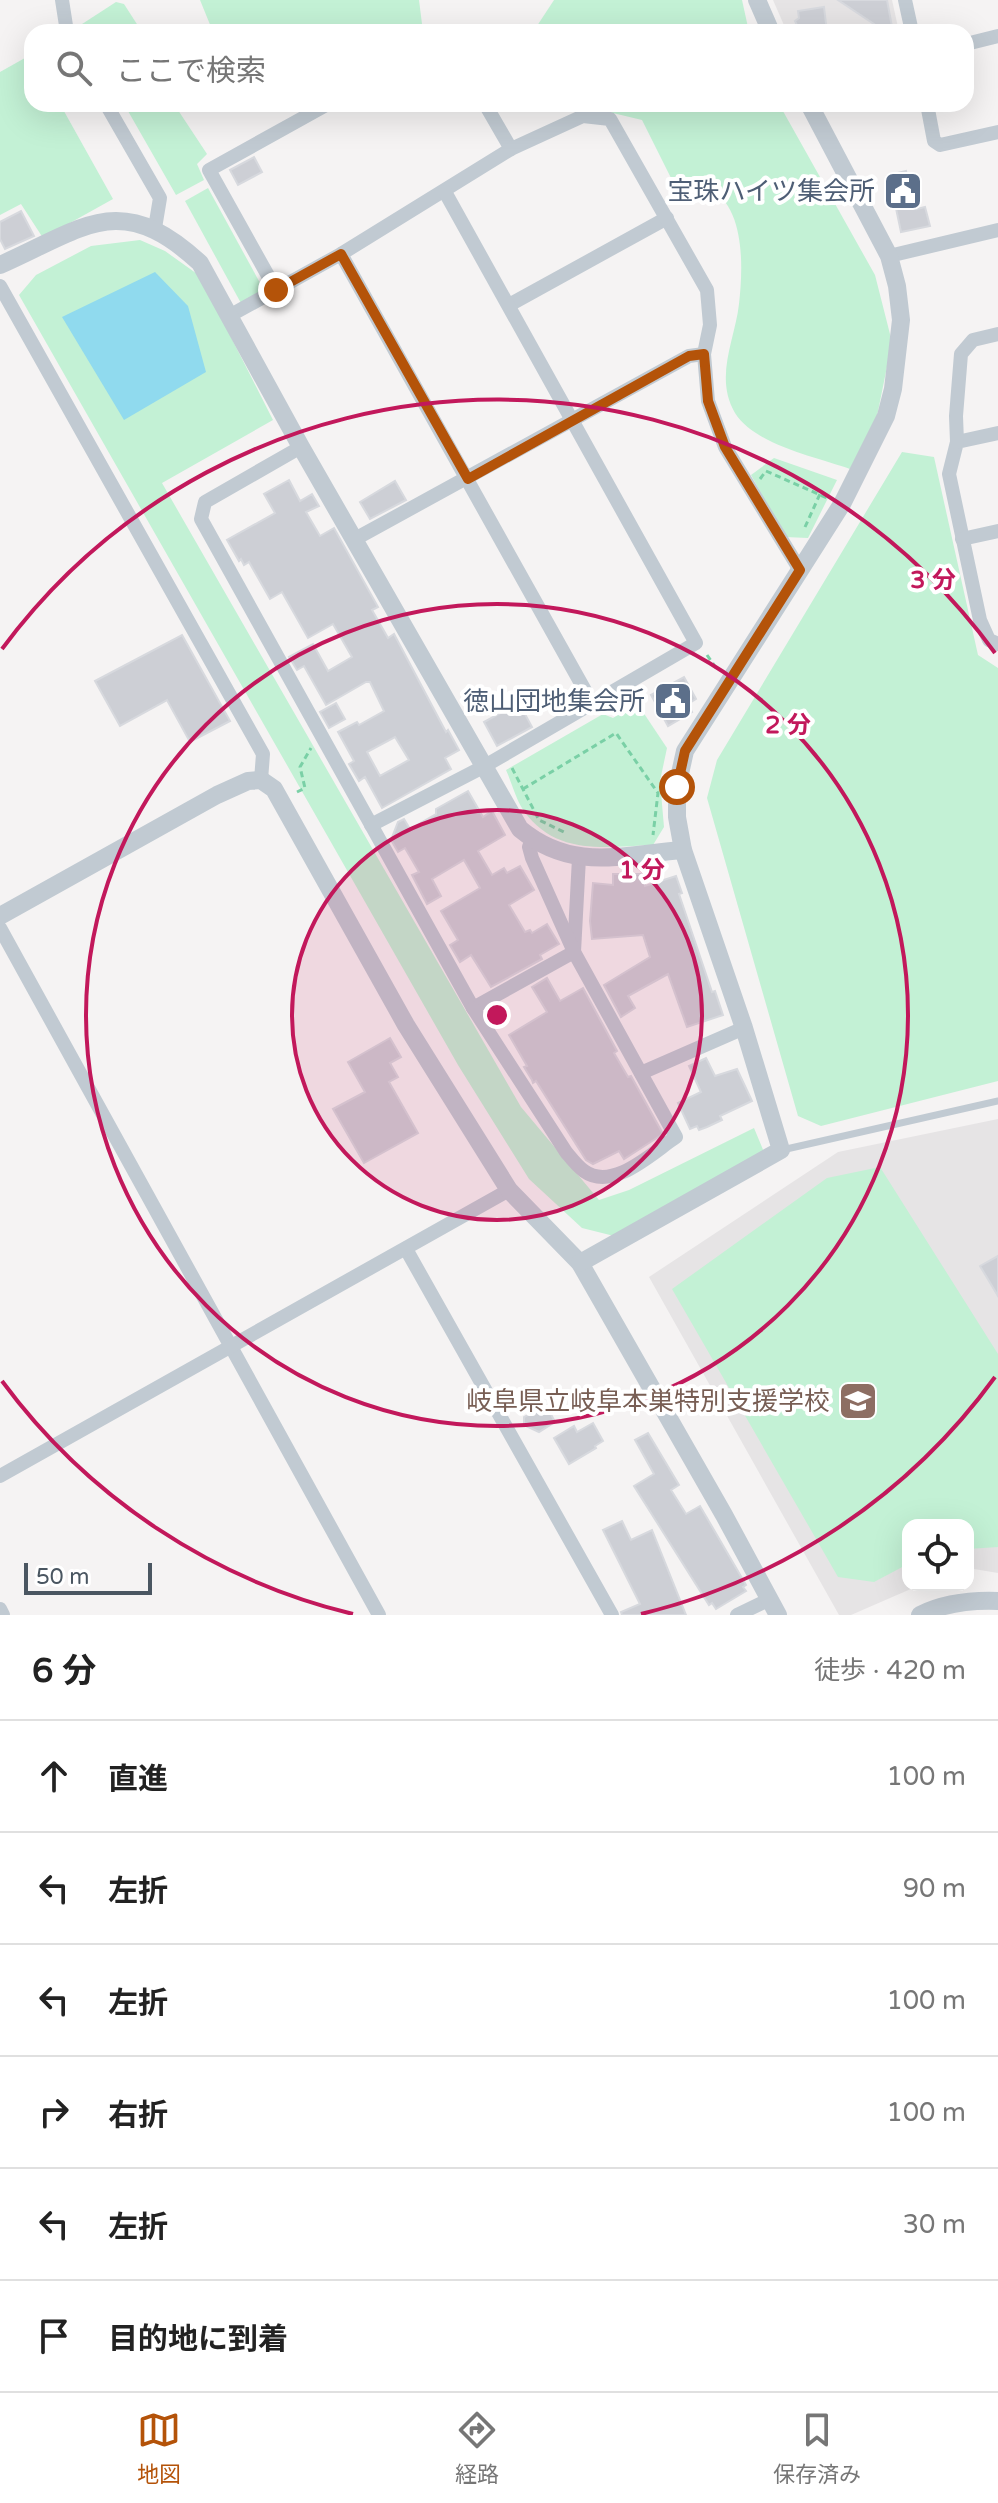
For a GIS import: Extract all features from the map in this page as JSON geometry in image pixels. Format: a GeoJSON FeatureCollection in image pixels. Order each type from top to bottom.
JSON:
{"type":"FeatureCollection","features":[{"type":"Feature","properties":{"kind":"street"},"geometry":{"type":"LineString","coordinates":[[62,0],[66,24]]}},
{"type":"Feature","properties":{"kind":"street"},"geometry":{"type":"LineString","coordinates":[[757,0],[768,24]]}},
{"type":"Feature","properties":{"kind":"street"},"geometry":{"type":"LineString","coordinates":[[905,0],[910,24]]}},
{"type":"Feature","properties":{"kind":"street"},"geometry":{"type":"LineString","coordinates":[[974,42],[998,36]]}},
{"type":"Feature","properties":{"kind":"street"},"geometry":{"type":"LineString","coordinates":[[111,112],[160,198],[155,228]]}},
{"type":"Feature","properties":{"kind":"street"},"geometry":{"type":"LineString","coordinates":[[276,290],[209,170],[314,112]]}},
{"type":"Feature","properties":{"kind":"street"},"geometry":{"type":"LineString","coordinates":[[490,112],[511,149]]}},
{"type":"Feature","properties":{"kind":"street"},"geometry":{"type":"LineString","coordinates":[[580,1263],[781,1150],[744,1028],[683,850],[677,817],[677,787],[685,751],[842,504],[886,416],[893,389],[901,320],[889,256],[813,112]]}},
{"type":"Feature","properties":{"kind":"street"},"geometry":{"type":"LineString","coordinates":[[929,112],[934,141],[940,145],[998,132]]}},
{"type":"Feature","properties":{"kind":"street"},"geometry":{"type":"LineString","coordinates":[[229,316],[341,254],[511,149],[583,116],[610,119],[707,290],[710,325],[704,354],[708,401],[725,447],[800,570]]}},
{"type":"Feature","properties":{"kind":"street"},"geometry":{"type":"LineString","coordinates":[[371,825],[483,767],[696,643],[445,192]]}},
{"type":"Feature","properties":{"kind":"street"},"geometry":{"type":"LineString","coordinates":[[509,305],[667,218]]}},
{"type":"Feature","properties":{"kind":"street"},"geometry":{"type":"LineString","coordinates":[[0,265],[58,237],[99,222],[117,220],[155,228],[182,247],[200,263],[301,447],[520,829],[558,853],[579,858],[683,850]]}},
{"type":"Feature","properties":{"kind":"street"},"geometry":{"type":"LineString","coordinates":[[889,256],[998,230]]}},
{"type":"Feature","properties":{"kind":"street"},"geometry":{"type":"LineString","coordinates":[[341,254],[592,703]]}},
{"type":"Feature","properties":{"kind":"street"},"geometry":{"type":"LineString","coordinates":[[0,286],[263,754],[261,780]]}},
{"type":"Feature","properties":{"kind":"street"},"geometry":{"type":"LineString","coordinates":[[998,334],[973,340],[961,354],[957,442],[949,474],[980,620],[989,640],[998,644]]}},
{"type":"Feature","properties":{"kind":"street"},"geometry":{"type":"LineString","coordinates":[[355,539],[689,356],[704,354]]}},
{"type":"Feature","properties":{"kind":"street"},"geometry":{"type":"LineString","coordinates":[[957,442],[998,433]]}},
{"type":"Feature","properties":{"kind":"street"},"geometry":{"type":"LineString","coordinates":[[301,447],[205,502],[201,519],[473,1008],[566,1152],[585,1172],[600,1177],[621,1174],[676,1137],[574,952],[532,858],[529,847],[532,839]]}},
{"type":"Feature","properties":{"kind":"street"},"geometry":{"type":"LineString","coordinates":[[962,539],[998,531]]}},
{"type":"Feature","properties":{"kind":"street"},"geometry":{"type":"LineString","coordinates":[[0,916],[217,795],[248,781],[261,780],[274,789],[406,1025],[509,1190],[580,1263],[724,1515],[773,1607],[737,1615]]}},
{"type":"Feature","properties":{"kind":"street"},"geometry":{"type":"LineString","coordinates":[[574,952],[579,858]]}},
{"type":"Feature","properties":{"kind":"street"},"geometry":{"type":"LineString","coordinates":[[0,928],[379,1615]]}},
{"type":"Feature","properties":{"kind":"street"},"geometry":{"type":"LineString","coordinates":[[473,1008],[574,952]]}},
{"type":"Feature","properties":{"kind":"street"},"geometry":{"type":"LineString","coordinates":[[641,1073],[744,1028]]}},
{"type":"Feature","properties":{"kind":"street"},"geometry":{"type":"LineString","coordinates":[[0,1476],[509,1190]]}},
{"type":"Feature","properties":{"kind":"street"},"geometry":{"type":"LineString","coordinates":[[406,1249],[612,1615]]}},
{"type":"Feature","properties":{"kind":"street"},"geometry":{"type":"LineString","coordinates":[[920,1615],[936,1607],[980,1600],[998,1601]]}},
{"type":"Feature","properties":{"kind":"street"},"geometry":{"type":"LineString","coordinates":[[0,1609],[3,1615]]}},
{"type":"Feature","properties":{"kind":"lane"},"geometry":{"type":"LineString","coordinates":[[781,1150],[998,1101]]}},
{"type":"Feature","properties":{"kind":"path"},"geometry":{"type":"LineString","coordinates":[[753,489],[766,471],[842,504]]}},
{"type":"Feature","properties":{"kind":"path"},"geometry":{"type":"LineString","coordinates":[[802,532],[820,494]]}},
{"type":"Feature","properties":{"kind":"path"},"geometry":{"type":"LineString","coordinates":[[696,643],[703,648],[719,674]]}},
{"type":"Feature","properties":{"kind":"path"},"geometry":{"type":"LineString","coordinates":[[523,789],[616,733],[658,793],[653,838]]}},
{"type":"Feature","properties":{"kind":"path"},"geometry":{"type":"LineString","coordinates":[[290,795],[305,788],[300,767],[321,736]]}},
{"type":"Feature","properties":{"kind":"path"},"geometry":{"type":"LineString","coordinates":[[505,754],[539,820],[566,833]]}},
{"type":"Feature","properties":{"kind":"shaded area"},"geometry":{"type":"Polygon","coordinates":[[[773,0],[892,0],[897,24],[784,24],[773,0]]]}},
{"type":"Feature","properties":{"kind":"shaded area","name":"岐阜県立岐阜本巣特別支援学校"},"geometry":{"type":"Polygon","coordinates":[[[998,1119],[998,1573],[974,1569],[974,1519],[902,1519],[902,1591],[906,1591],[851,1615],[839,1615],[649,1277],[838,1152],[998,1119]]]}},
{"type":"Feature","properties":{"kind":"green space"},"geometry":{"type":"Polygon","coordinates":[[[200,0],[419,0],[422,24],[210,24],[200,0]]]}},
{"type":"Feature","properties":{"kind":"green space"},"geometry":{"type":"Polygon","coordinates":[[[554,0],[742,0],[747,24],[538,24],[554,0]]]}},
{"type":"Feature","properties":{"kind":"green space"},"geometry":{"type":"Polygon","coordinates":[[[116,2],[124,4],[137,24],[82,24],[116,2]]]}},
{"type":"Feature","properties":{"kind":"green space"},"geometry":{"type":"Polygon","coordinates":[[[24,58],[24,112],[64,112],[113,199],[43,238],[21,204],[0,215],[0,72],[24,58]]]}},
{"type":"Feature","properties":{"kind":"green space"},"geometry":{"type":"Polygon","coordinates":[[[129,112],[179,112],[207,154],[197,164],[204,180],[176,195],[129,112]]]}},
{"type":"Feature","properties":{"kind":"green space"},"geometry":{"type":"Polygon","coordinates":[[[608,112],[783,112],[875,275],[892,342],[874,431],[850,469],[771,442],[744,424],[735,413],[726,386],[726,372],[737,318],[741,273],[735,222],[720,196],[707,187],[671,178],[642,120],[608,112]]]}},
{"type":"Feature","properties":{"kind":"green space"},"geometry":{"type":"Polygon","coordinates":[[[208,188],[265,292],[242,305],[185,201],[208,188]]]}},
{"type":"Feature","properties":{"kind":"green space"},"geometry":{"type":"Polygon","coordinates":[[[140,240],[165,251],[200,276],[273,420],[162,483],[521,1107],[599,1200],[629,1190],[754,1128],[764,1152],[614,1236],[582,1228],[529,1179],[458,1065],[19,295],[36,275],[91,246],[140,240]]]}},
{"type":"Feature","properties":{"kind":"green space"},"geometry":{"type":"Polygon","coordinates":[[[902,452],[934,457],[978,655],[998,668],[998,1081],[821,1126],[798,1116],[707,798],[717,760],[902,452]]]}},
{"type":"Feature","properties":{"kind":"green space"},"geometry":{"type":"Polygon","coordinates":[[[774,458],[837,480],[808,538],[785,537],[751,475],[774,458]]]}},
{"type":"Feature","properties":{"kind":"green space"},"geometry":{"type":"Polygon","coordinates":[[[637,703],[667,748],[660,781],[664,827],[653,845],[582,846],[551,836],[521,807],[506,770],[603,714],[613,718],[637,703]]]}},
{"type":"Feature","properties":{"kind":"green space","name":"岐阜県立岐阜本巣特別支援学校"},"geometry":{"type":"Polygon","coordinates":[[[880,1167],[998,1354],[998,1547],[974,1549],[974,1519],[902,1519],[902,1567],[874,1582],[838,1577],[672,1289],[827,1178],[880,1167]]]}},
{"type":"Feature","properties":{"kind":"water"},"geometry":{"type":"Polygon","coordinates":[[[155,272],[188,306],[206,372],[124,420],[62,317],[155,272]]]}},
{"type":"Feature","properties":{"kind":"building"},"geometry":{"type":"Polygon","coordinates":[[[838,0],[887,0],[892,24],[874,24],[838,0]]]}},
{"type":"Feature","properties":{"kind":"building"},"geometry":{"type":"Polygon","coordinates":[[[824,7],[826,24],[796,24],[798,11],[824,7]]]}},
{"type":"Feature","properties":{"kind":"building"},"geometry":{"type":"Polygon","coordinates":[[[254,157],[262,172],[238,185],[230,170],[254,157]]]}},
{"type":"Feature","properties":{"kind":"building","name":"宝珠ハイツ集会所"},"geometry":{"type":"Polygon","coordinates":[[[906,171],[910,176],[917,209],[925,207],[930,226],[901,232],[889,175],[906,171]]]}},
{"type":"Feature","properties":{"kind":"building"},"geometry":{"type":"Polygon","coordinates":[[[21,211],[34,236],[5,249],[0,239],[0,222],[21,211]]]}},
{"type":"Feature","properties":{"kind":"building"},"geometry":{"type":"Polygon","coordinates":[[[289,480],[300,501],[312,494],[319,506],[306,512],[320,536],[334,528],[378,607],[372,610],[388,638],[394,634],[446,732],[448,730],[459,750],[445,758],[451,769],[382,808],[365,777],[359,781],[349,764],[354,761],[338,732],[384,711],[370,682],[326,705],[304,666],[297,670],[289,657],[313,644],[328,671],[352,657],[333,624],[308,638],[282,592],[270,599],[249,562],[244,565],[241,559],[239,561],[227,540],[275,513],[264,494],[289,480]],[[395,737],[367,752],[380,776],[409,760],[395,737]]]}},
{"type":"Feature","properties":{"kind":"building"},"geometry":{"type":"Polygon","coordinates":[[[395,481],[406,500],[370,519],[360,502],[395,481]]]}},
{"type":"Feature","properties":{"kind":"building"},"geometry":{"type":"Polygon","coordinates":[[[182,635],[230,721],[190,742],[167,700],[120,726],[95,681],[182,635]]]}},
{"type":"Feature","properties":{"kind":"building","name":"徳山団地集会所"},"geometry":{"type":"Polygon","coordinates":[[[684,677],[696,699],[688,704],[692,712],[668,726],[651,695],[684,677]]]}},
{"type":"Feature","properties":{"kind":"building"},"geometry":{"type":"Polygon","coordinates":[[[336,703],[345,719],[329,728],[320,712],[336,703]]]}},
{"type":"Feature","properties":{"kind":"building"},"geometry":{"type":"Polygon","coordinates":[[[519,703],[532,727],[497,746],[484,722],[519,703]]]}},
{"type":"Feature","properties":{"kind":"building"},"geometry":{"type":"Polygon","coordinates":[[[468,791],[483,817],[492,811],[505,835],[478,851],[492,875],[504,868],[507,873],[520,866],[534,890],[509,905],[525,932],[530,930],[532,933],[547,924],[559,944],[540,955],[542,959],[491,987],[471,955],[460,962],[450,945],[458,940],[441,911],[480,888],[464,860],[432,879],[441,896],[427,904],[412,875],[419,872],[405,848],[398,852],[391,840],[398,822],[404,819],[410,829],[436,814],[436,809],[468,791]]]}},
{"type":"Feature","properties":{"kind":"building"},"geometry":{"type":"Polygon","coordinates":[[[613,874],[644,874],[645,886],[676,876],[682,893],[679,894],[712,992],[715,991],[723,1015],[687,1027],[668,974],[628,996],[635,1008],[621,1017],[604,985],[650,957],[643,935],[592,939],[593,883],[613,885],[613,874]]]}},
{"type":"Feature","properties":{"kind":"building"},"geometry":{"type":"Polygon","coordinates":[[[547,978],[560,1001],[583,988],[617,1051],[614,1053],[628,1077],[631,1076],[663,1134],[624,1159],[619,1151],[593,1164],[586,1160],[536,1081],[533,1083],[509,1035],[547,1012],[532,987],[547,978]]]}},
{"type":"Feature","properties":{"kind":"building"},"geometry":{"type":"Polygon","coordinates":[[[390,1038],[401,1057],[390,1063],[398,1077],[389,1082],[418,1133],[364,1163],[333,1109],[365,1092],[348,1062],[390,1038]]]}},
{"type":"Feature","properties":{"kind":"building"},"geometry":{"type":"Polygon","coordinates":[[[706,1058],[715,1076],[737,1069],[752,1101],[720,1116],[722,1120],[707,1127],[690,1129],[678,1103],[701,1092],[689,1066],[706,1058]]]}},
{"type":"Feature","properties":{"kind":"building"},"geometry":{"type":"Polygon","coordinates":[[[998,1256],[998,1296],[980,1266],[998,1256]]]}},
{"type":"Feature","properties":{"kind":"building"},"geometry":{"type":"Polygon","coordinates":[[[546,1405],[555,1422],[539,1432],[524,1425],[524,1417],[546,1405]]]}},
{"type":"Feature","properties":{"kind":"building"},"geometry":{"type":"Polygon","coordinates":[[[593,1423],[603,1441],[569,1464],[554,1438],[574,1426],[577,1432],[593,1423]]]}},
{"type":"Feature","properties":{"kind":"building"},"geometry":{"type":"Polygon","coordinates":[[[648,1433],[679,1485],[671,1490],[686,1514],[700,1506],[746,1585],[743,1587],[746,1591],[716,1609],[712,1603],[709,1605],[634,1486],[654,1474],[635,1440],[648,1433]]]}},
{"type":"Feature","properties":{"kind":"building"},"geometry":{"type":"Polygon","coordinates":[[[622,1521],[631,1540],[652,1530],[686,1615],[622,1615],[621,1612],[640,1604],[603,1530],[622,1521]]]}},
{"type":"Feature","properties":{"kind":"place","name":"宝珠ハイツ集会所"},"geometry":{"type":"Point","coordinates":[903,191]}},
{"type":"Feature","properties":{"kind":"place","name":"徳山団地集会所"},"geometry":{"type":"Point","coordinates":[673,701]}},
{"type":"Feature","properties":{"kind":"place","name":"岐阜県立岐阜本巣特別支援学校"},"geometry":{"type":"Point","coordinates":[858,1401]}},
{"type":"Feature","properties":{"kind":"route"},"geometry":{"type":"LineString","coordinates":[[276,290],[341,254],[468,479],[689,356],[704,354],[708,401],[725,447],[800,570],[685,751],[677,787]]}}]}
